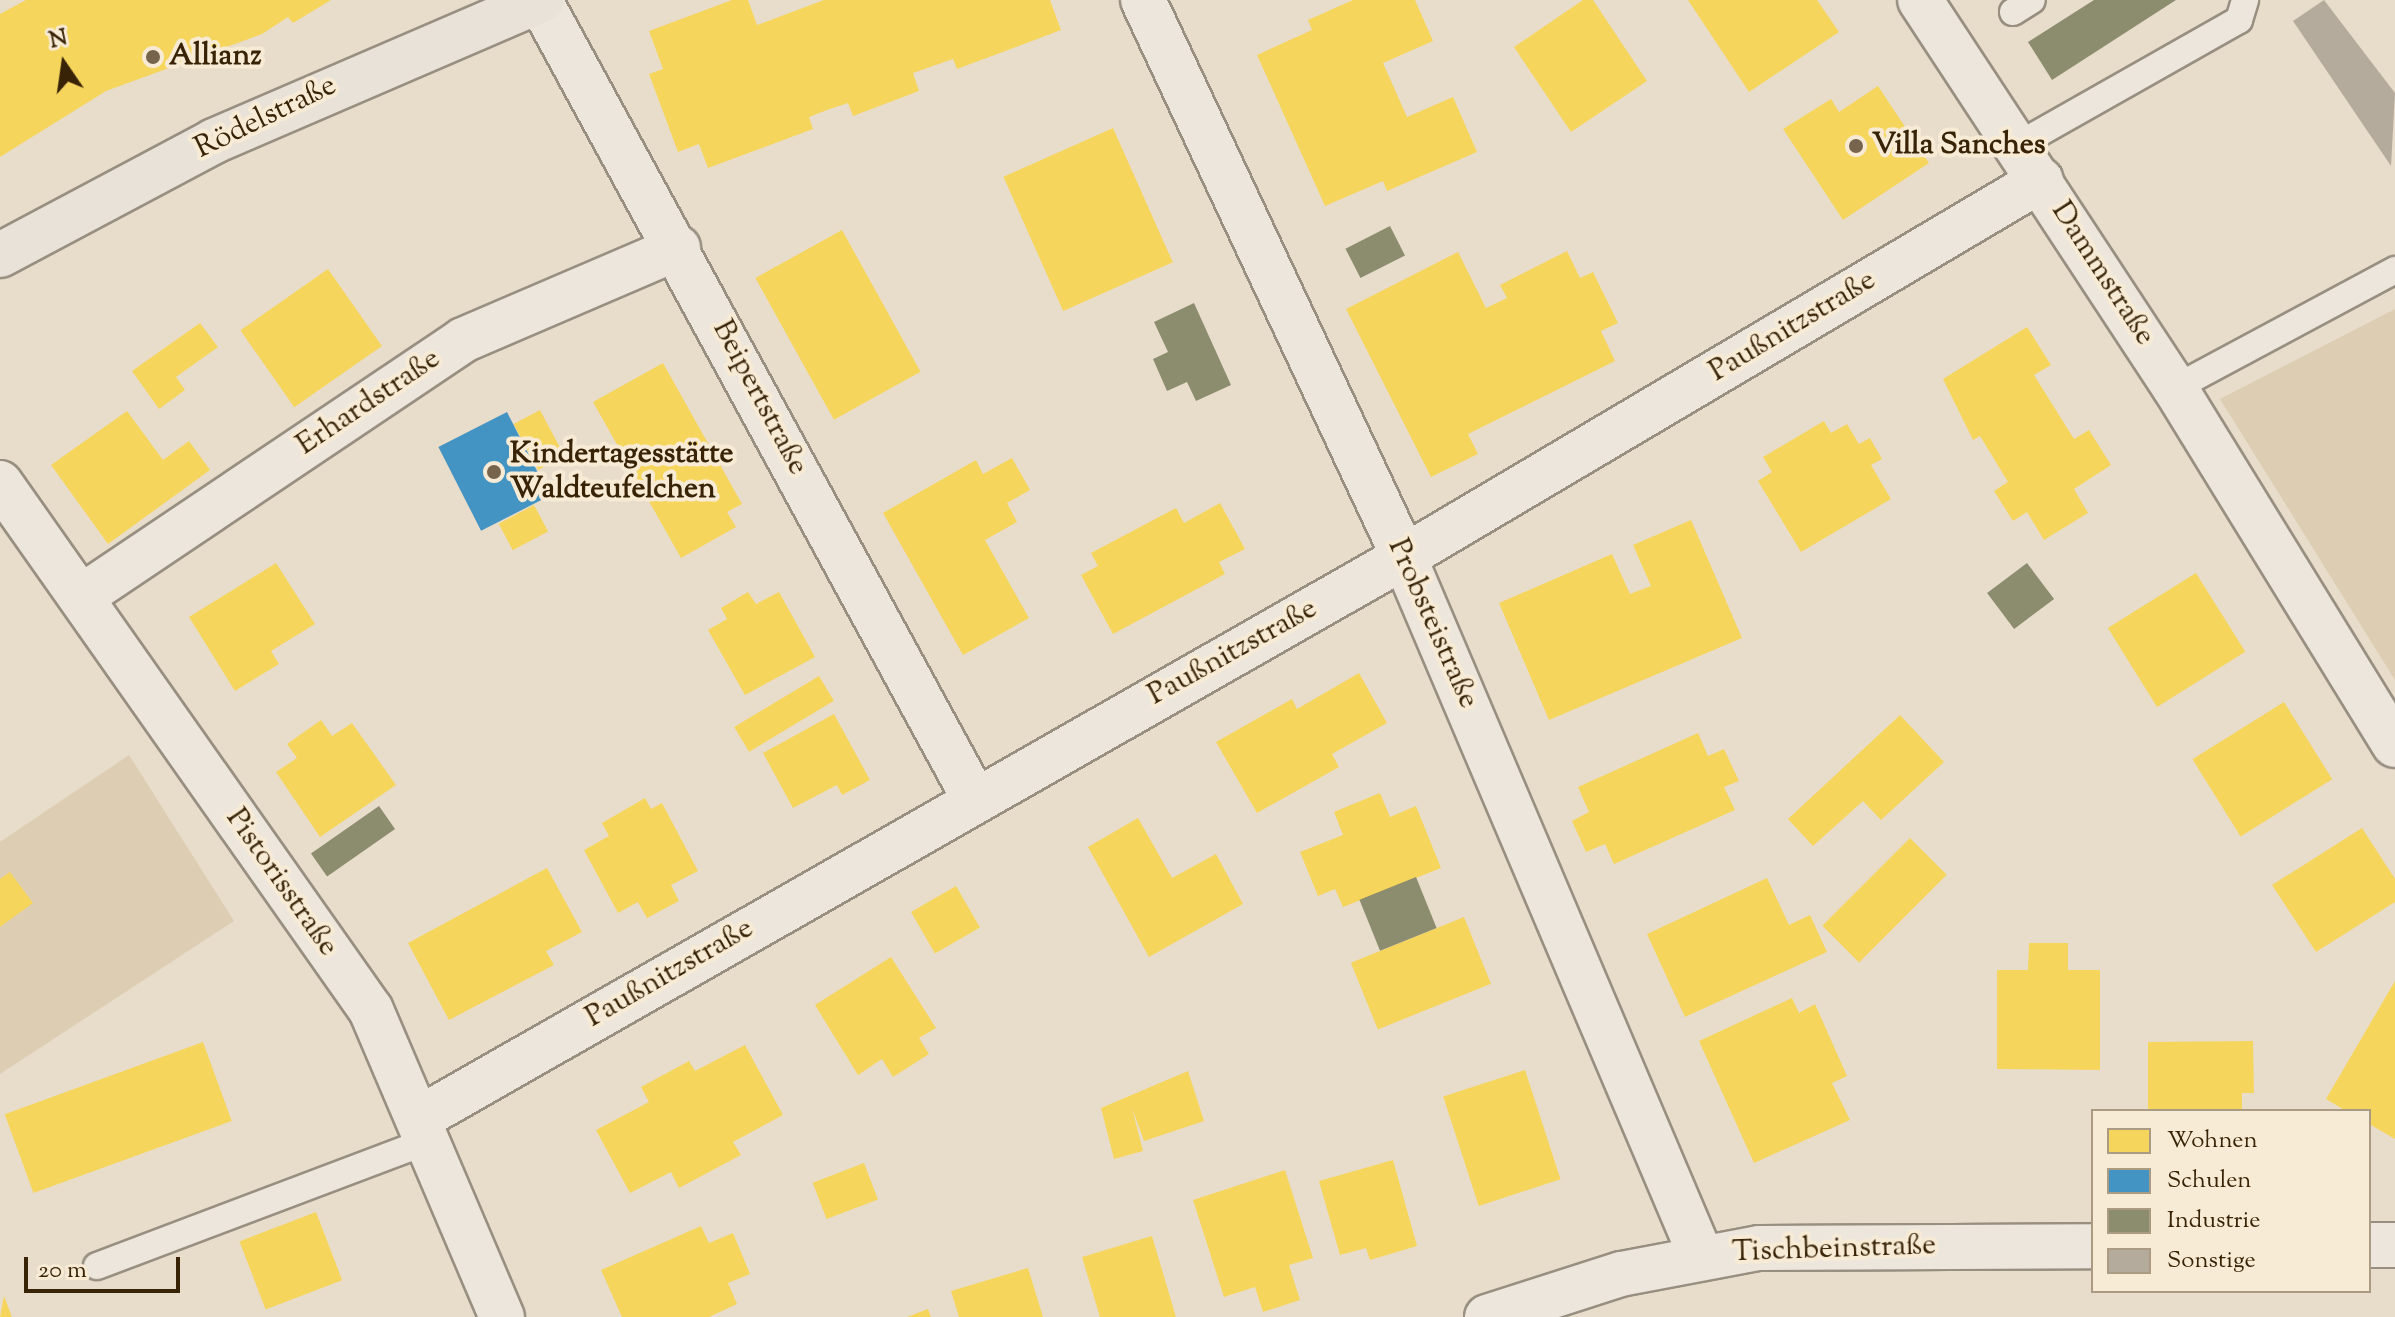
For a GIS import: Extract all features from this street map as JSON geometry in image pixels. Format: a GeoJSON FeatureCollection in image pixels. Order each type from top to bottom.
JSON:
{"type":"FeatureCollection","features":[{"type":"Feature","properties":{"kind":"main road","name":"Rödelstraße"},"geometry":{"type":"LineString","coordinates":[[0,255],[214,141],[541,0]]}},
{"type":"Feature","properties":{"kind":"street","name":"Beipertstraße"},"geometry":{"type":"LineString","coordinates":[[541,0],[974,798]]}},
{"type":"Feature","properties":{"kind":"street","name":"Probsteistraße"},"geometry":{"type":"LineString","coordinates":[[1143,0],[1404,557],[1701,1256]]}},
{"type":"Feature","properties":{"kind":"street","name":"Dammstraße"},"geometry":{"type":"LineString","coordinates":[[1920,0],[2030,163],[2175,388],[2395,745]]}},
{"type":"Feature","properties":{"kind":"street","name":"Paußnitzstraße"},"geometry":{"type":"LineString","coordinates":[[423,1130],[974,798],[1404,557],[2030,163]]}},
{"type":"Feature","properties":{"kind":"street","name":"Erhardstraße"},"geometry":{"type":"LineString","coordinates":[[81,597],[463,340],[678,248]]}},
{"type":"Feature","properties":{"kind":"street","name":"Pistorisstraße"},"geometry":{"type":"LineString","coordinates":[[0,483],[371,1010],[502,1317]]}},
{"type":"Feature","properties":{"kind":"street"},"geometry":{"type":"LineString","coordinates":[[2371,1245],[2395,1245]]}},
{"type":"Feature","properties":{"kind":"street","name":"Tischbeinstraße"},"geometry":{"type":"LineString","coordinates":[[1487,1317],[1701,1256],[1759,1248],[2091,1246]]}},
{"type":"Feature","properties":{"kind":"lane"},"geometry":{"type":"LineString","coordinates":[[2030,163],[2239,20],[2245,0]]}},
{"type":"Feature","properties":{"kind":"lane"},"geometry":{"type":"LineString","coordinates":[[2175,388],[2395,270]]}},
{"type":"Feature","properties":{"kind":"lane"},"geometry":{"type":"LineString","coordinates":[[97,1266],[423,1130]]}},
{"type":"Feature","properties":{"kind":"shaded area"},"geometry":{"type":"Polygon","coordinates":[[[2395,309],[2395,680],[2220,399],[2395,309]]]}},
{"type":"Feature","properties":{"kind":"shaded area"},"geometry":{"type":"Polygon","coordinates":[[[129,755],[234,921],[0,1074],[0,842],[129,755]]]}},
{"type":"Feature","properties":{"kind":"building: Wohnen"},"geometry":{"type":"Polygon","coordinates":[[[26,0],[331,0],[293,23],[288,17],[262,34],[106,91],[0,157],[0,14],[26,0]]]}},
{"type":"Feature","properties":{"kind":"building: Wohnen"},"geometry":{"type":"Polygon","coordinates":[[[732,0],[748,0],[757,25],[824,0],[1050,0],[1061,30],[957,69],[953,59],[913,73],[919,91],[853,116],[848,103],[827,110],[809,117],[813,129],[708,168],[699,144],[678,152],[649,74],[663,69],[649,31],[732,0]]]}},
{"type":"Feature","properties":{"kind":"building: Wohnen"},"geometry":{"type":"Polygon","coordinates":[[[1353,0],[1415,0],[1433,41],[1383,63],[1407,117],[1453,97],[1477,152],[1387,191],[1383,181],[1325,206],[1257,55],[1312,30],[1308,20],[1353,0]]]}},
{"type":"Feature","properties":{"kind":"building: Wohnen"},"geometry":{"type":"Polygon","coordinates":[[[1583,0],[1593,0],[1647,81],[1571,132],[1514,47],[1583,0]]]}},
{"type":"Feature","properties":{"kind":"building: Wohnen"},"geometry":{"type":"Polygon","coordinates":[[[1688,0],[1817,0],[1839,32],[1749,92],[1688,0]]]}},
{"type":"Feature","properties":{"kind":"building: Wohnen","name":"Villa Sanches"},"geometry":{"type":"Polygon","coordinates":[[[1878,86],[1929,163],[1843,220],[1783,129],[1831,99],[1839,112],[1878,86]]]}},
{"type":"Feature","properties":{"kind":"building: Wohnen"},"geometry":{"type":"Polygon","coordinates":[[[1113,128],[1173,262],[1063,311],[1003,177],[1113,128]]]}},
{"type":"Feature","properties":{"kind":"building: Wohnen"},"geometry":{"type":"Polygon","coordinates":[[[842,230],[921,372],[834,420],[755,278],[842,230]]]}},
{"type":"Feature","properties":{"kind":"building: Wohnen"},"geometry":{"type":"Polygon","coordinates":[[[1567,251],[1580,278],[1593,272],[1618,323],[1601,331],[1615,361],[1468,434],[1478,454],[1431,477],[1346,309],[1458,252],[1486,308],[1507,298],[1500,285],[1567,251]]]}},
{"type":"Feature","properties":{"kind":"building: Wohnen"},"geometry":{"type":"Polygon","coordinates":[[[328,269],[382,346],[294,407],[240,330],[328,269]]]}},
{"type":"Feature","properties":{"kind":"building: Wohnen"},"geometry":{"type":"Polygon","coordinates":[[[200,323],[218,347],[176,377],[185,390],[159,409],[132,371],[200,323]]]}},
{"type":"Feature","properties":{"kind":"building: Wohnen"},"geometry":{"type":"Polygon","coordinates":[[[2027,327],[2051,365],[2034,375],[2074,439],[2089,430],[2111,465],[2074,489],[2088,513],[2044,540],[2027,512],[2013,521],[1994,491],[2008,482],[1980,436],[1973,440],[1943,379],[2027,327]]]}},
{"type":"Feature","properties":{"kind":"building: Wohnen"},"geometry":{"type":"Polygon","coordinates":[[[663,363],[742,504],[727,512],[736,527],[681,558],[593,402],[663,363]]]}},
{"type":"Feature","properties":{"kind":"building: Wohnen"},"geometry":{"type":"Polygon","coordinates":[[[540,410],[564,456],[538,470],[514,424],[540,410]]]}},
{"type":"Feature","properties":{"kind":"building: Wohnen"},"geometry":{"type":"Polygon","coordinates":[[[127,411],[163,460],[189,441],[210,470],[108,544],[51,465],[127,411]]]}},
{"type":"Feature","properties":{"kind":"building: Wohnen"},"geometry":{"type":"Polygon","coordinates":[[[1824,421],[1831,433],[1847,424],[1859,444],[1870,438],[1882,459],[1871,465],[1891,499],[1801,552],[1758,481],[1772,472],[1763,457],[1824,421]]]}},
{"type":"Feature","properties":{"kind":"building: Wohnen"},"geometry":{"type":"Polygon","coordinates":[[[1012,458],[1030,490],[1007,503],[1017,522],[985,540],[1029,618],[963,655],[883,513],[976,460],[983,474],[1012,458]]]}},
{"type":"Feature","properties":{"kind":"building: Wohnen"},"geometry":{"type":"Polygon","coordinates":[[[1220,503],[1245,549],[1219,562],[1225,574],[1113,634],[1081,575],[1098,566],[1091,553],[1176,508],[1184,523],[1220,503]]]}},
{"type":"Feature","properties":{"kind":"building: Wohnen"},"geometry":{"type":"Polygon","coordinates":[[[534,505],[548,531],[513,550],[499,524],[534,505]]]}},
{"type":"Feature","properties":{"kind":"building: Wohnen"},"geometry":{"type":"Polygon","coordinates":[[[1691,520],[1742,638],[1549,720],[1499,603],[1612,554],[1630,594],[1651,586],[1633,545],[1691,520]]]}},
{"type":"Feature","properties":{"kind":"building: Wohnen"},"geometry":{"type":"Polygon","coordinates":[[[276,563],[315,624],[271,651],[279,664],[235,691],[189,617],[276,563]]]}},
{"type":"Feature","properties":{"kind":"building: Wohnen"},"geometry":{"type":"Polygon","coordinates":[[[2196,573],[2245,652],[2157,707],[2108,628],[2196,573]]]}},
{"type":"Feature","properties":{"kind":"building: Wohnen"},"geometry":{"type":"Polygon","coordinates":[[[748,592],[756,604],[779,592],[815,657],[745,695],[708,630],[727,619],[721,608],[748,592]]]}},
{"type":"Feature","properties":{"kind":"building: Wohnen"},"geometry":{"type":"Polygon","coordinates":[[[1359,673],[1387,723],[1332,754],[1339,767],[1257,813],[1216,742],[1292,699],[1297,709],[1359,673]]]}},
{"type":"Feature","properties":{"kind":"building: Wohnen"},"geometry":{"type":"Polygon","coordinates":[[[819,676],[834,701],[749,752],[734,727],[819,676]]]}},
{"type":"Feature","properties":{"kind":"building: Wohnen"},"geometry":{"type":"Polygon","coordinates":[[[2284,702],[2332,779],[2241,836],[2192,759],[2284,702]]]}},
{"type":"Feature","properties":{"kind":"building: Wohnen"},"geometry":{"type":"Polygon","coordinates":[[[834,714],[870,780],[842,795],[837,785],[793,808],[763,753],[834,714]]]}},
{"type":"Feature","properties":{"kind":"building: Wohnen"},"geometry":{"type":"Polygon","coordinates":[[[1900,715],[1944,762],[1881,820],[1863,801],[1813,846],[1788,819],[1900,715]]]}},
{"type":"Feature","properties":{"kind":"building: Wohnen"},"geometry":{"type":"Polygon","coordinates":[[[321,720],[332,736],[352,723],[396,785],[320,837],[276,772],[297,758],[287,744],[321,720]]]}},
{"type":"Feature","properties":{"kind":"building: Wohnen"},"geometry":{"type":"Polygon","coordinates":[[[1698,733],[1708,756],[1724,749],[1739,781],[1724,787],[1735,810],[1614,864],[1605,844],[1586,852],[1572,821],[1589,812],[1578,787],[1698,733]]]}},
{"type":"Feature","properties":{"kind":"building: Wohnen"},"geometry":{"type":"Polygon","coordinates":[[[1380,793],[1390,817],[1416,806],[1441,868],[1343,907],[1335,889],[1318,896],[1300,852],[1343,835],[1334,812],[1380,793]]]}},
{"type":"Feature","properties":{"kind":"building: Wohnen"},"geometry":{"type":"Polygon","coordinates":[[[645,798],[651,809],[662,803],[698,871],[671,885],[679,901],[647,918],[638,902],[618,913],[584,850],[609,836],[602,823],[645,798]]]}},
{"type":"Feature","properties":{"kind":"building: Wohnen"},"geometry":{"type":"Polygon","coordinates":[[[1138,818],[1172,878],[1216,854],[1243,904],[1149,957],[1088,847],[1138,818]]]}},
{"type":"Feature","properties":{"kind":"building: Wohnen"},"geometry":{"type":"Polygon","coordinates":[[[2362,828],[2395,879],[2395,902],[2316,952],[2272,885],[2362,828]]]}},
{"type":"Feature","properties":{"kind":"building: Wohnen"},"geometry":{"type":"Polygon","coordinates":[[[1910,838],[1947,875],[1859,962],[1822,926],[1910,838]]]}},
{"type":"Feature","properties":{"kind":"building: Wohnen"},"geometry":{"type":"Polygon","coordinates":[[[547,868],[582,932],[546,951],[554,965],[449,1020],[408,943],[547,868]]]}},
{"type":"Feature","properties":{"kind":"building: Wohnen"},"geometry":{"type":"Polygon","coordinates":[[[10,872],[33,903],[0,927],[0,879],[10,872]]]}},
{"type":"Feature","properties":{"kind":"building: Wohnen"},"geometry":{"type":"Polygon","coordinates":[[[1767,878],[1789,925],[1810,915],[1827,952],[1685,1017],[1647,934],[1767,878]]]}},
{"type":"Feature","properties":{"kind":"building: Wohnen"},"geometry":{"type":"Polygon","coordinates":[[[956,886],[980,928],[935,954],[911,912],[956,886]]]}},
{"type":"Feature","properties":{"kind":"building: Wohnen"},"geometry":{"type":"Polygon","coordinates":[[[1464,917],[1491,984],[1378,1029],[1351,963],[1464,917]]]}},
{"type":"Feature","properties":{"kind":"building: Wohnen"},"geometry":{"type":"Polygon","coordinates":[[[2029,943],[2068,943],[2068,970],[2100,970],[2100,1070],[1997,1069],[1997,970],[2028,970],[2029,943]]]}},
{"type":"Feature","properties":{"kind":"building: Wohnen"},"geometry":{"type":"Polygon","coordinates":[[[891,957],[936,1028],[919,1038],[929,1054],[893,1077],[882,1059],[858,1075],[815,1005],[891,957]]]}},
{"type":"Feature","properties":{"kind":"building: Wohnen"},"geometry":{"type":"Polygon","coordinates":[[[2395,981],[2395,1139],[2371,1125],[2371,1109],[2343,1109],[2326,1099],[2395,981]]]}},
{"type":"Feature","properties":{"kind":"building: Wohnen"},"geometry":{"type":"Polygon","coordinates":[[[1792,998],[1799,1013],[1815,1004],[1847,1076],[1832,1083],[1850,1120],[1754,1163],[1699,1041],[1792,998]]]}},
{"type":"Feature","properties":{"kind":"building: Wohnen"},"geometry":{"type":"Polygon","coordinates":[[[2253,1041],[2254,1093],[2242,1093],[2242,1109],[2148,1109],[2148,1042],[2253,1041]]]}},
{"type":"Feature","properties":{"kind":"building: Wohnen"},"geometry":{"type":"Polygon","coordinates":[[[203,1042],[232,1121],[33,1193],[5,1114],[203,1042]]]}},
{"type":"Feature","properties":{"kind":"building: Wohnen"},"geometry":{"type":"Polygon","coordinates":[[[745,1045],[783,1115],[733,1142],[741,1155],[679,1188],[671,1172],[630,1193],[596,1130],[649,1102],[641,1087],[689,1061],[695,1071],[745,1045]]]}},
{"type":"Feature","properties":{"kind":"building: Wohnen"},"geometry":{"type":"Polygon","coordinates":[[[1525,1070],[1561,1179],[1479,1206],[1443,1097],[1525,1070]]]}},
{"type":"Feature","properties":{"kind":"building: Wohnen"},"geometry":{"type":"Polygon","coordinates":[[[1188,1071],[1204,1121],[1144,1141],[1132,1108],[1143,1151],[1114,1159],[1101,1108],[1188,1071]]]}},
{"type":"Feature","properties":{"kind":"building: Wohnen"},"geometry":{"type":"Polygon","coordinates":[[[1393,1160],[1417,1246],[1370,1260],[1366,1248],[1340,1255],[1319,1181],[1393,1160]]]}},
{"type":"Feature","properties":{"kind":"building: Wohnen"},"geometry":{"type":"Polygon","coordinates":[[[864,1163],[878,1199],[827,1219],[813,1183],[864,1163]]]}},
{"type":"Feature","properties":{"kind":"building: Wohnen"},"geometry":{"type":"Polygon","coordinates":[[[1285,1170],[1313,1258],[1289,1265],[1300,1300],[1263,1312],[1255,1287],[1224,1297],[1193,1200],[1285,1170]]]}},
{"type":"Feature","properties":{"kind":"building: Wohnen"},"geometry":{"type":"Polygon","coordinates":[[[316,1212],[342,1280],[266,1310],[239,1241],[316,1212]]]}},
{"type":"Feature","properties":{"kind":"building: Wohnen"},"geometry":{"type":"Polygon","coordinates":[[[701,1226],[709,1243],[733,1233],[750,1274],[728,1283],[737,1304],[709,1317],[622,1317],[601,1270],[701,1226]]]}},
{"type":"Feature","properties":{"kind":"building: Wohnen"},"geometry":{"type":"Polygon","coordinates":[[[1152,1236],[1176,1317],[1100,1317],[1082,1257],[1152,1236]]]}},
{"type":"Feature","properties":{"kind":"building: Wohnen"},"geometry":{"type":"Polygon","coordinates":[[[1028,1268],[1043,1317],[959,1317],[951,1291],[1028,1268]]]}},
{"type":"Feature","properties":{"kind":"building: Wohnen"},"geometry":{"type":"Polygon","coordinates":[[[4,1296],[12,1317],[0,1317],[4,1296]]]}},
{"type":"Feature","properties":{"kind":"building: Wohnen"},"geometry":{"type":"Polygon","coordinates":[[[928,1309],[931,1317],[907,1317],[928,1309]]]}},
{"type":"Feature","properties":{"kind":"building: Schulen","name":"Kindertagesstätte Waldteufelchen"},"geometry":{"type":"Polygon","coordinates":[[[507,412],[550,496],[481,531],[438,447],[507,412]]]}},
{"type":"Feature","properties":{"kind":"building: Industrie"},"geometry":{"type":"Polygon","coordinates":[[[2094,0],[2176,0],[2052,80],[2028,42],[2094,0]]]}},
{"type":"Feature","properties":{"kind":"building: Industrie"},"geometry":{"type":"Polygon","coordinates":[[[1390,226],[1405,255],[1360,278],[1345,249],[1390,226]]]}},
{"type":"Feature","properties":{"kind":"building: Industrie"},"geometry":{"type":"Polygon","coordinates":[[[1194,303],[1231,385],[1196,401],[1187,382],[1167,391],[1153,359],[1168,352],[1154,322],[1194,303]]]}},
{"type":"Feature","properties":{"kind":"building: Industrie"},"geometry":{"type":"Polygon","coordinates":[[[2027,563],[2054,599],[2014,629],[1987,593],[2027,563]]]}},
{"type":"Feature","properties":{"kind":"building: Industrie"},"geometry":{"type":"Polygon","coordinates":[[[379,806],[395,829],[327,877],[311,854],[379,806]]]}},
{"type":"Feature","properties":{"kind":"building: Industrie"},"geometry":{"type":"Polygon","coordinates":[[[1416,877],[1437,928],[1380,951],[1359,900],[1416,877]]]}},
{"type":"Feature","properties":{"kind":"building: Sonstige"},"geometry":{"type":"Polygon","coordinates":[[[2324,0],[2395,93],[2391,166],[2293,21],[2324,0]]]}},
{"type":"Feature","properties":{"kind":"place","name":"Allianz"},"geometry":{"type":"Point","coordinates":[153,57]}},
{"type":"Feature","properties":{"kind":"place","name":"Villa Sanches"},"geometry":{"type":"Point","coordinates":[1856,146]}},
{"type":"Feature","properties":{"kind":"place","name":"Kindertagesstätte Waldteufelchen"},"geometry":{"type":"Point","coordinates":[494,472]}}]}
